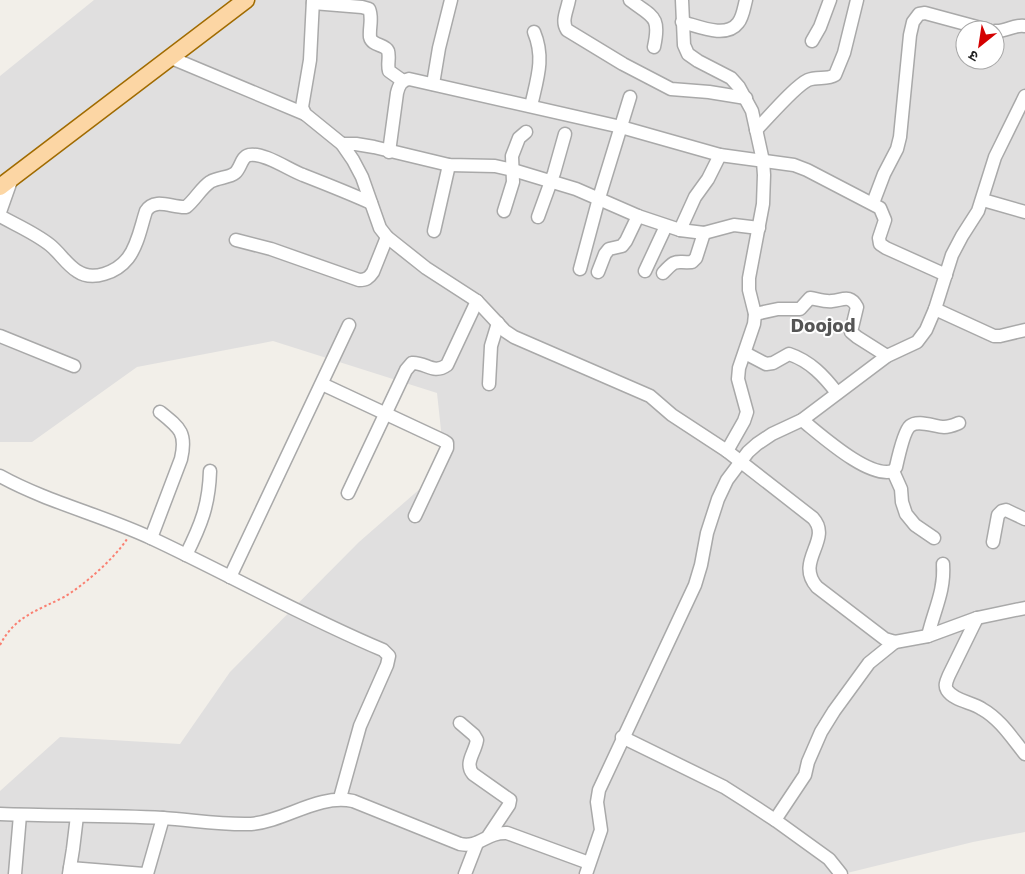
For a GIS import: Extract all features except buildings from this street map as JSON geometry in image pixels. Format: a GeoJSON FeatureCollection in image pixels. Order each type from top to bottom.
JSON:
{"type":"FeatureCollection","features":[{"type":"Feature","properties":{"kind":"main road"},"geometry":{"type":"LineString","coordinates":[[6,182],[246,0]]}},
{"type":"Feature","properties":{"kind":"street"},"geometry":{"type":"LineString","coordinates":[[433,84],[439,48],[451,0]]}},
{"type":"Feature","properties":{"kind":"street"},"geometry":{"type":"LineString","coordinates":[[569,0],[564,20],[567,30],[623,64],[671,89],[709,92],[746,98]]}},
{"type":"Feature","properties":{"kind":"street"},"geometry":{"type":"LineString","coordinates":[[630,0],[648,12],[655,21],[657,27],[654,47]]}},
{"type":"Feature","properties":{"kind":"street"},"geometry":{"type":"LineString","coordinates":[[682,0],[684,45],[688,54],[698,62],[731,78],[739,87],[752,111],[763,161],[763,204],[749,278],[749,290],[755,314],[754,324],[739,368],[738,379],[747,412],[727,451]]}},
{"type":"Feature","properties":{"kind":"street"},"geometry":{"type":"LineString","coordinates":[[682,22],[725,31],[734,27],[739,22],[746,0]]}},
{"type":"Feature","properties":{"kind":"street"},"geometry":{"type":"LineString","coordinates":[[812,41],[820,27],[830,0]]}},
{"type":"Feature","properties":{"kind":"street"},"geometry":{"type":"LineString","coordinates":[[756,130],[799,86],[808,80],[830,78],[835,75],[844,53],[857,0]]}},
{"type":"Feature","properties":{"kind":"street"},"geometry":{"type":"LineString","coordinates":[[305,114],[302,107],[310,60],[313,1],[369,9],[371,14],[370,37],[372,42],[388,51],[389,71],[403,81]]}},
{"type":"Feature","properties":{"kind":"street"},"geometry":{"type":"LineString","coordinates":[[873,203],[884,174],[897,149],[900,137],[910,35],[913,22],[919,14],[926,13],[955,21]]}},
{"type":"Feature","properties":{"kind":"street"},"geometry":{"type":"LineString","coordinates":[[1005,31],[1014,27],[1025,26]]}},
{"type":"Feature","properties":{"kind":"street"},"geometry":{"type":"LineString","coordinates":[[531,106],[540,63],[540,44],[534,32]]}},
{"type":"Feature","properties":{"kind":"street"},"geometry":{"type":"LineString","coordinates":[[169,57],[305,114],[342,144],[362,177],[380,228],[387,237],[420,264],[477,301],[514,337],[650,396],[672,415],[741,461],[819,525],[820,533],[811,558],[809,572],[811,581],[885,638],[895,642]]}},
{"type":"Feature","properties":{"kind":"street"},"geometry":{"type":"LineString","coordinates":[[389,152],[399,86],[403,81],[409,79],[433,84],[621,127],[720,155],[794,165],[808,170],[880,208],[885,220],[879,238],[880,244],[946,275]]}},
{"type":"Feature","properties":{"kind":"street"},"geometry":{"type":"LineString","coordinates":[[0,814],[163,818],[223,824],[257,823],[340,798],[353,800],[469,846],[489,835],[507,834],[588,869],[601,830],[597,802],[599,790],[622,737],[695,585],[707,533],[718,499],[727,480],[757,444],[772,434],[802,420],[888,356],[917,342],[926,330],[935,309],[952,255],[978,211],[983,200],[986,182],[998,151],[1025,96]]}},
{"type":"Feature","properties":{"kind":"street"},"geometry":{"type":"LineString","coordinates":[[580,270],[599,198],[630,97]]}},
{"type":"Feature","properties":{"kind":"street"},"geometry":{"type":"LineString","coordinates":[[504,211],[513,182],[511,164],[514,149],[519,138],[526,132]]}},
{"type":"Feature","properties":{"kind":"street"},"geometry":{"type":"LineString","coordinates":[[538,217],[552,181],[565,134]]}},
{"type":"Feature","properties":{"kind":"street"},"geometry":{"type":"LineString","coordinates":[[342,144],[356,144],[449,164],[495,166],[513,170],[552,181],[599,198],[638,216],[680,230],[704,233],[734,225],[759,228]]}},
{"type":"Feature","properties":{"kind":"street"},"geometry":{"type":"LineString","coordinates":[[6,182],[0,214],[50,244],[76,271],[85,276],[93,277],[104,274],[128,259],[146,211],[150,206],[156,203],[186,207],[211,181],[232,175],[238,171],[243,160],[248,155],[266,158],[301,175],[334,186],[371,203]]}},
{"type":"Feature","properties":{"kind":"street"},"geometry":{"type":"LineString","coordinates":[[680,230],[695,196],[708,179],[720,155]]}},
{"type":"Feature","properties":{"kind":"street"},"geometry":{"type":"LineString","coordinates":[[434,231],[449,164]]}},
{"type":"Feature","properties":{"kind":"street"},"geometry":{"type":"LineString","coordinates":[[983,200],[1025,212]]}},
{"type":"Feature","properties":{"kind":"street"},"geometry":{"type":"LineString","coordinates":[[598,272],[609,249],[622,246],[626,241],[638,216]]}},
{"type":"Feature","properties":{"kind":"street"},"geometry":{"type":"LineString","coordinates":[[644,271],[666,226]]}},
{"type":"Feature","properties":{"kind":"street"},"geometry":{"type":"LineString","coordinates":[[663,272],[677,260],[692,262],[696,258],[704,233]]}},
{"type":"Feature","properties":{"kind":"street"},"geometry":{"type":"LineString","coordinates":[[236,240],[271,249],[359,280],[365,280],[373,272],[387,237]]}},
{"type":"Feature","properties":{"kind":"street"},"geometry":{"type":"LineString","coordinates":[[755,314],[778,309],[800,309],[810,298],[831,301],[848,298],[857,307],[852,332],[856,337],[888,356]]}},
{"type":"Feature","properties":{"kind":"street"},"geometry":{"type":"LineString","coordinates":[[348,494],[406,370],[412,363],[434,369],[441,369],[447,365],[477,301]]}},
{"type":"Feature","properties":{"kind":"street"},"geometry":{"type":"LineString","coordinates":[[935,309],[994,336],[1025,330]]}},
{"type":"Feature","properties":{"kind":"street"},"geometry":{"type":"LineString","coordinates":[[489,384],[491,346],[498,323]]}},
{"type":"Feature","properties":{"kind":"street"},"geometry":{"type":"LineString","coordinates":[[230,577],[349,326]]}},
{"type":"Feature","properties":{"kind":"street"},"geometry":{"type":"LineString","coordinates":[[0,336],[74,366]]}},
{"type":"Feature","properties":{"kind":"street"},"geometry":{"type":"LineString","coordinates":[[744,353],[766,364],[773,363],[789,354],[795,356],[825,377],[836,393]]}},
{"type":"Feature","properties":{"kind":"street"},"geometry":{"type":"LineString","coordinates":[[322,384],[444,440],[447,444],[447,448],[415,516]]}},
{"type":"Feature","properties":{"kind":"street"},"geometry":{"type":"LineString","coordinates":[[150,538],[180,459],[184,438],[180,429],[160,412]]}},
{"type":"Feature","properties":{"kind":"street"},"geometry":{"type":"LineString","coordinates":[[802,420],[859,462],[882,472],[893,471]]}},
{"type":"Feature","properties":{"kind":"street"},"geometry":{"type":"LineString","coordinates":[[934,538],[915,525],[906,514],[902,502],[901,489],[893,471],[910,426],[916,424],[943,427],[959,423]]}},
{"type":"Feature","properties":{"kind":"street"},"geometry":{"type":"LineString","coordinates":[[186,555],[200,527],[205,511],[210,491],[210,470]]}},
{"type":"Feature","properties":{"kind":"street"},"geometry":{"type":"LineString","coordinates":[[0,476],[24,490],[89,512],[150,538],[383,650],[389,656],[388,665],[360,726],[340,798]]}},
{"type":"Feature","properties":{"kind":"street"},"geometry":{"type":"LineString","coordinates":[[993,542],[998,515],[1002,511],[1006,510],[1024,515]]}},
{"type":"Feature","properties":{"kind":"street"},"geometry":{"type":"LineString","coordinates":[[928,636],[943,587],[943,564]]}},
{"type":"Feature","properties":{"kind":"street"},"geometry":{"type":"LineString","coordinates":[[775,820],[805,775],[808,762],[821,732],[869,663],[895,642],[928,636],[977,618],[1005,613],[1024,606]]}},
{"type":"Feature","properties":{"kind":"street"},"geometry":{"type":"LineString","coordinates":[[977,618],[949,675],[946,683],[947,690],[954,696],[982,708],[1004,729],[1025,754]]}},
{"type":"Feature","properties":{"kind":"street"},"geometry":{"type":"LineString","coordinates":[[460,723],[477,740],[468,764],[469,769],[473,774],[510,800],[509,805],[489,835]]}},
{"type":"Feature","properties":{"kind":"street"},"geometry":{"type":"LineString","coordinates":[[622,737],[724,787],[775,820],[829,859],[841,874]]}},
{"type":"Feature","properties":{"kind":"street"},"geometry":{"type":"LineString","coordinates":[[15,874],[20,815]]}},
{"type":"Feature","properties":{"kind":"street"},"geometry":{"type":"LineString","coordinates":[[77,816],[69,871],[145,874],[163,818]]}},
{"type":"Feature","properties":{"kind":"street"},"geometry":{"type":"LineString","coordinates":[[465,874],[476,843]]}},
{"type":"Feature","properties":{"kind":"path"},"geometry":{"type":"LineString","coordinates":[[0,644],[13,625],[25,616],[65,596],[84,583],[114,555],[132,530]]}},
{"type":"Feature","properties":{"kind":"shaded area"},"geometry":{"type":"Polygon","coordinates":[[[94,0],[1025,0],[1025,832],[973,842],[843,874],[0,874],[0,791],[60,737],[180,744],[230,672],[359,542],[445,467],[437,393],[273,341],[137,367],[32,442],[0,442],[0,76],[94,0]]]}},
{"type":"Feature","properties":{"kind":"district","name":"Doojod"},"geometry":{"type":"Point","coordinates":[823,325]}}]}
